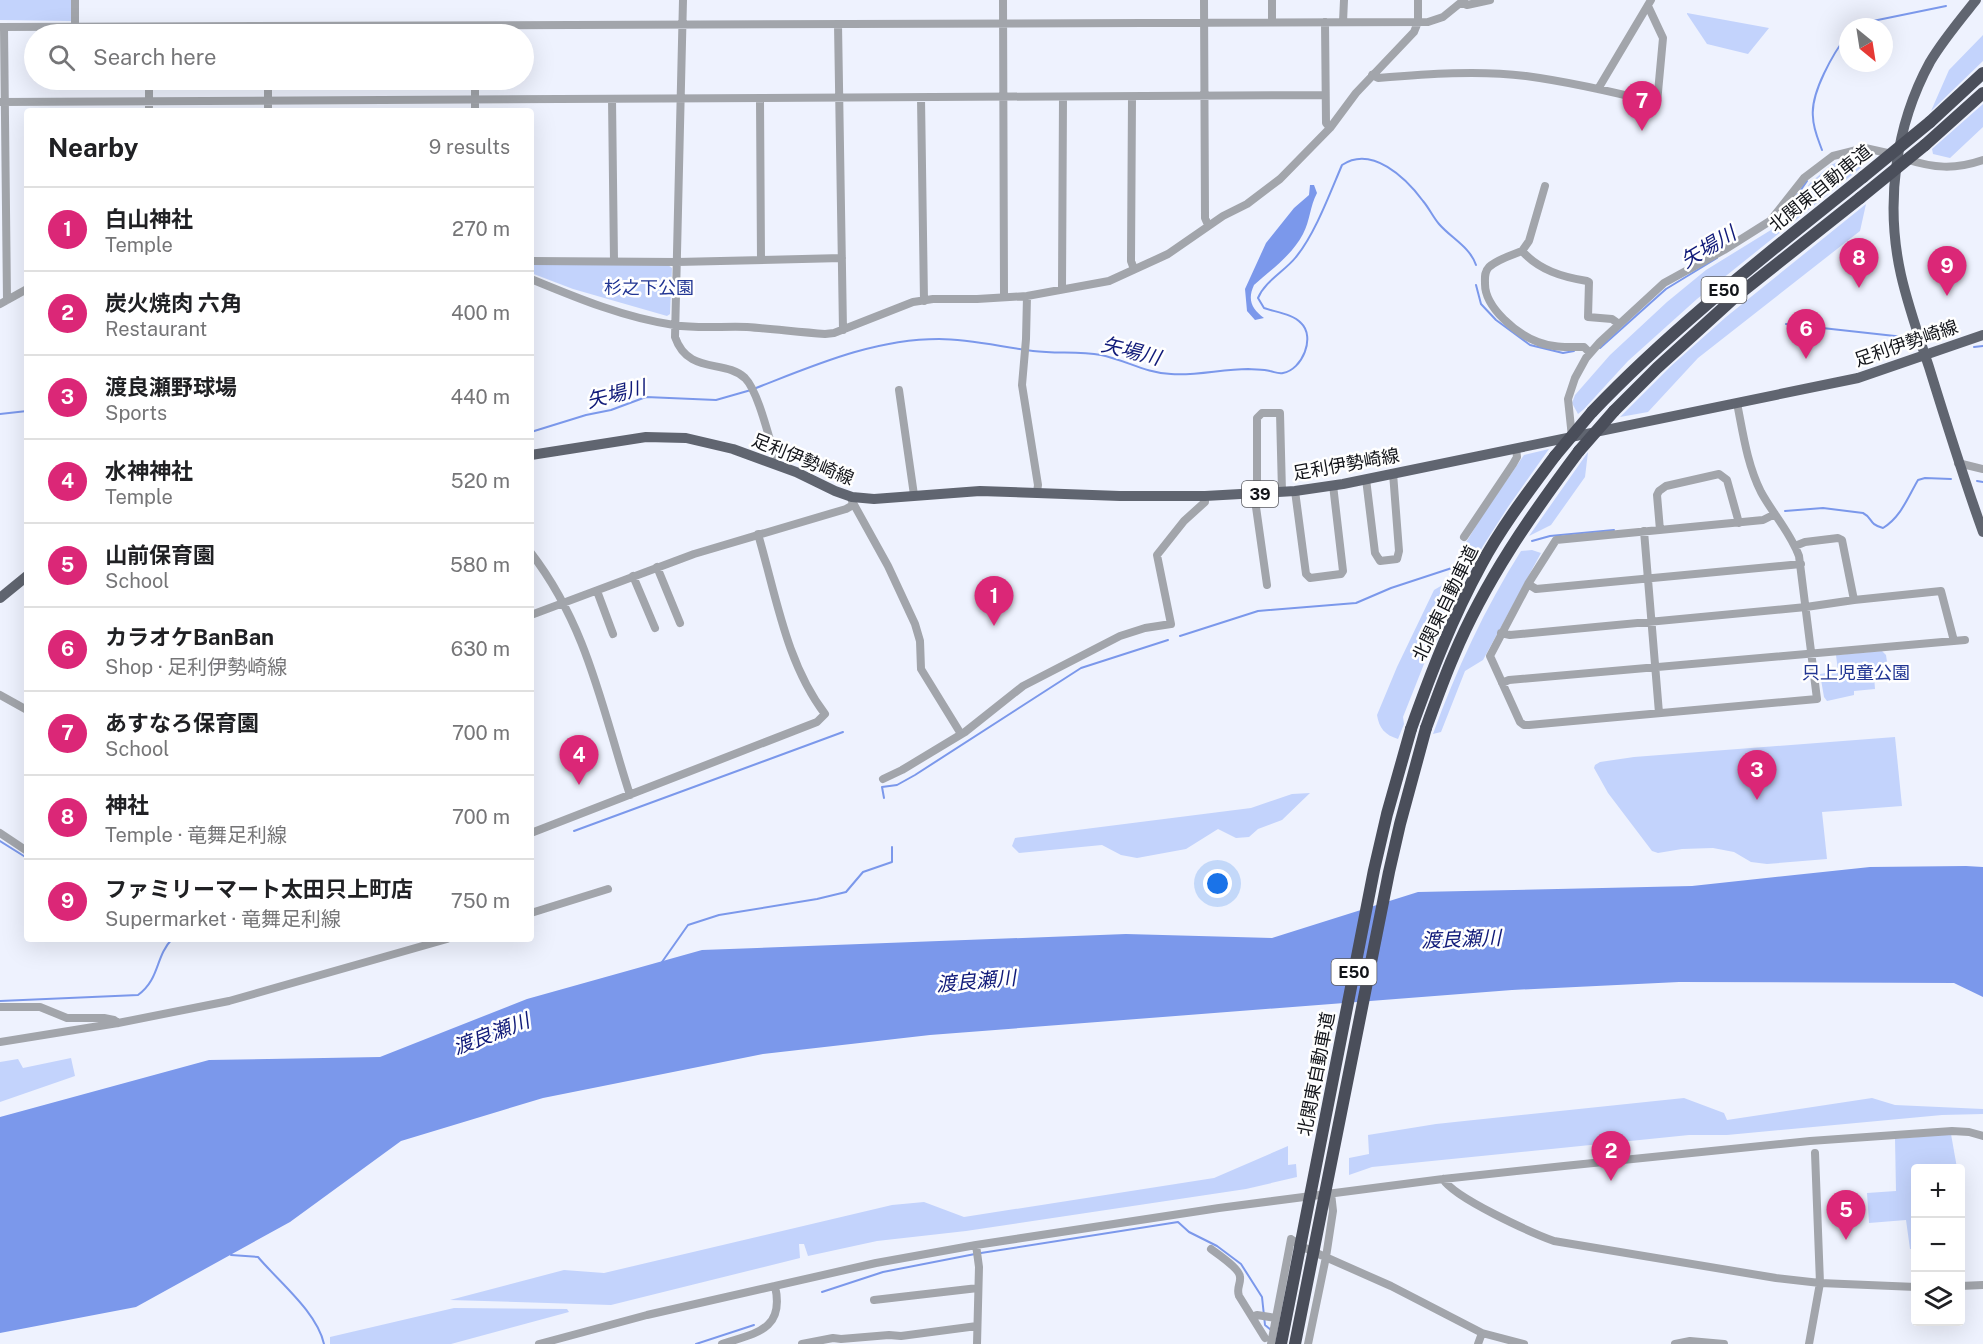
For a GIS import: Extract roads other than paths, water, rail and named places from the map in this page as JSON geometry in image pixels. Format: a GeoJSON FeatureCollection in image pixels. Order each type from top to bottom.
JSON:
{"type":"FeatureCollection","features":[{"type":"Feature","properties":{"kind":"highway","name":"北関東自動車道"},"geometry":{"type":"LineString","coordinates":[[1281,1344],[1387,814],[1411,729],[1448,631],[1481,564],[1514,512],[1555,456],[1623,379],[1704,307],[1930,122],[1983,73]]}},
{"type":"Feature","properties":{"kind":"highway","name":"北関東自動車道"},"geometry":{"type":"LineString","coordinates":[[1295,1344],[1400,824],[1426,728],[1454,654],[1496,572],[1518,536],[1579,451],[1614,411],[1657,368],[1734,298],[1925,145],[1983,93]]}},
{"type":"Feature","properties":{"kind":"main road"},"geometry":{"type":"LineString","coordinates":[[1976,0],[1944,41],[1910,106],[1898,157],[1894,188],[1894,217],[1896,249],[1901,275],[1958,463],[1983,532]]}},
{"type":"Feature","properties":{"kind":"main road","name":"足利伊勢崎線"},"geometry":{"type":"LineString","coordinates":[[534,455],[646,437],[686,438],[718,444],[774,464],[852,501],[980,491],[1120,496],[1206,496],[1282,492],[1366,479],[1858,378],[1983,335]]}},
{"type":"Feature","properties":{"kind":"main road"},"geometry":{"type":"LineString","coordinates":[[0,598],[24,578]]}},
{"type":"Feature","properties":{"kind":"street"},"geometry":{"type":"LineString","coordinates":[[75,0],[75,24]]}},
{"type":"Feature","properties":{"kind":"street"},"geometry":{"type":"LineString","coordinates":[[683,0],[675,337],[690,357],[705,365],[738,373],[744,377],[754,396],[775,457],[774,464]]}},
{"type":"Feature","properties":{"kind":"street"},"geometry":{"type":"LineString","coordinates":[[1003,0],[1004,296]]}},
{"type":"Feature","properties":{"kind":"street"},"geometry":{"type":"LineString","coordinates":[[1204,0],[1205,218],[1208,225]]}},
{"type":"Feature","properties":{"kind":"street"},"geometry":{"type":"LineString","coordinates":[[1272,0],[1272,22]]}},
{"type":"Feature","properties":{"kind":"street"},"geometry":{"type":"LineString","coordinates":[[1343,22],[1344,0]]}},
{"type":"Feature","properties":{"kind":"street"},"geometry":{"type":"LineString","coordinates":[[534,280],[571,296],[644,319],[676,326],[748,327],[825,334],[843,330],[905,304],[1027,296],[1109,281],[1168,254],[1208,225],[1247,204],[1275,184],[1330,128],[1372,75],[1414,32],[1418,22],[1418,0]]}},
{"type":"Feature","properties":{"kind":"street"},"geometry":{"type":"LineString","coordinates":[[534,28],[683,24],[1418,22],[1436,21],[1463,1],[1473,5],[1490,0]]}},
{"type":"Feature","properties":{"kind":"street"},"geometry":{"type":"LineString","coordinates":[[1372,75],[1378,78],[1490,73],[1525,76],[1598,88],[1657,103],[1663,38],[1649,3]]}},
{"type":"Feature","properties":{"kind":"street"},"geometry":{"type":"LineString","coordinates":[[1598,88],[1649,3]]}},
{"type":"Feature","properties":{"kind":"street"},"geometry":{"type":"LineString","coordinates":[[1325,22],[1324,95],[1326,123],[1330,128]]}},
{"type":"Feature","properties":{"kind":"street"},"geometry":{"type":"LineString","coordinates":[[838,24],[843,330]]}},
{"type":"Feature","properties":{"kind":"street"},"geometry":{"type":"LineString","coordinates":[[24,27],[2,27],[3,302],[24,291]]}},
{"type":"Feature","properties":{"kind":"street"},"geometry":{"type":"LineString","coordinates":[[149,90],[149,106]]}},
{"type":"Feature","properties":{"kind":"street"},"geometry":{"type":"LineString","coordinates":[[268,90],[268,108]]}},
{"type":"Feature","properties":{"kind":"street"},"geometry":{"type":"LineString","coordinates":[[475,90],[476,108]]}},
{"type":"Feature","properties":{"kind":"street"},"geometry":{"type":"LineString","coordinates":[[2,102],[149,106],[268,101],[1324,95]]}},
{"type":"Feature","properties":{"kind":"street"},"geometry":{"type":"LineString","coordinates":[[1062,289],[1063,97]]}},
{"type":"Feature","properties":{"kind":"street"},"geometry":{"type":"LineString","coordinates":[[1132,97],[1131,261],[1134,269]]}},
{"type":"Feature","properties":{"kind":"street"},"geometry":{"type":"LineString","coordinates":[[921,98],[924,301]]}},
{"type":"Feature","properties":{"kind":"street"},"geometry":{"type":"LineString","coordinates":[[612,99],[614,261]]}},
{"type":"Feature","properties":{"kind":"street"},"geometry":{"type":"LineString","coordinates":[[760,99],[761,260]]}},
{"type":"Feature","properties":{"kind":"street"},"geometry":{"type":"LineString","coordinates":[[406,108],[407,100]]}},
{"type":"Feature","properties":{"kind":"street"},"geometry":{"type":"LineString","coordinates":[[334,101],[334,108]]}},
{"type":"Feature","properties":{"kind":"street"},"geometry":{"type":"LineString","coordinates":[[1572,438],[1567,411],[1568,399],[1575,378],[1590,353],[1664,283],[1724,250],[1770,220],[1804,178],[1825,160],[1865,148],[1941,168],[1956,167],[1983,160]]}},
{"type":"Feature","properties":{"kind":"street"},"geometry":{"type":"LineString","coordinates":[[1545,186],[1529,241],[1522,251],[1501,259],[1488,268],[1485,272],[1485,290],[1489,304],[1533,340],[1561,347],[1584,348],[1590,353]]}},
{"type":"Feature","properties":{"kind":"street"},"geometry":{"type":"LineString","coordinates":[[1522,251],[1536,265],[1564,277],[1587,280],[1589,282],[1588,317],[1612,320],[1619,324]]}},
{"type":"Feature","properties":{"kind":"street"},"geometry":{"type":"LineString","coordinates":[[534,261],[677,262],[842,258]]}},
{"type":"Feature","properties":{"kind":"street"},"geometry":{"type":"LineString","coordinates":[[1027,296],[1022,385],[1038,485],[1037,492]]}},
{"type":"Feature","properties":{"kind":"street"},"geometry":{"type":"LineString","coordinates":[[899,390],[914,495]]}},
{"type":"Feature","properties":{"kind":"street"},"geometry":{"type":"LineString","coordinates":[[1737,403],[1748,459],[1762,494],[1775,514],[1795,546],[1801,564],[1817,699],[1524,726],[1520,722],[1491,656],[1528,584],[1556,540],[1767,520],[1775,514]]}},
{"type":"Feature","properties":{"kind":"street"},"geometry":{"type":"LineString","coordinates":[[1267,585],[1256,494],[1257,418],[1262,413],[1280,414],[1282,492]]}},
{"type":"Feature","properties":{"kind":"street"},"geometry":{"type":"LineString","coordinates":[[1464,537],[1513,464],[1517,457],[1516,448]]}},
{"type":"Feature","properties":{"kind":"street"},"geometry":{"type":"LineString","coordinates":[[1958,463],[1983,469]]}},
{"type":"Feature","properties":{"kind":"street"},"geometry":{"type":"LineString","coordinates":[[1366,479],[1374,553],[1380,561],[1393,560],[1397,559],[1399,551],[1393,473]]}},
{"type":"Feature","properties":{"kind":"street"},"geometry":{"type":"LineString","coordinates":[[1660,530],[1657,495],[1659,491],[1666,486],[1719,474],[1728,480],[1739,523]]}},
{"type":"Feature","properties":{"kind":"street"},"geometry":{"type":"LineString","coordinates":[[1294,491],[1306,574],[1310,578],[1341,574],[1343,572],[1333,485]]}},
{"type":"Feature","properties":{"kind":"street"},"geometry":{"type":"LineString","coordinates":[[883,779],[961,734],[1023,686],[1120,636],[1145,628],[1171,624],[1157,555],[1184,521],[1205,502],[1206,496]]}},
{"type":"Feature","properties":{"kind":"street"},"geometry":{"type":"LineString","coordinates":[[534,614],[657,567],[758,534],[846,509],[852,501],[888,566],[915,624],[920,641],[921,669],[961,734]]}},
{"type":"Feature","properties":{"kind":"street"},"geometry":{"type":"LineString","coordinates":[[1644,531],[1659,713]]}},
{"type":"Feature","properties":{"kind":"street"},"geometry":{"type":"LineString","coordinates":[[534,833],[817,722],[825,714],[801,672],[785,634],[758,534]]}},
{"type":"Feature","properties":{"kind":"street"},"geometry":{"type":"LineString","coordinates":[[1795,546],[1805,542],[1838,538],[1842,540],[1854,600]]}},
{"type":"Feature","properties":{"kind":"street"},"geometry":{"type":"LineString","coordinates":[[534,557],[550,578],[564,604],[595,676],[606,723],[630,795]]}},
{"type":"Feature","properties":{"kind":"street"},"geometry":{"type":"LineString","coordinates":[[1528,584],[1536,589],[1801,564]]}},
{"type":"Feature","properties":{"kind":"street"},"geometry":{"type":"LineString","coordinates":[[657,567],[680,623]]}},
{"type":"Feature","properties":{"kind":"street"},"geometry":{"type":"LineString","coordinates":[[633,576],[655,628]]}},
{"type":"Feature","properties":{"kind":"street"},"geometry":{"type":"LineString","coordinates":[[597,591],[614,634]]}},
{"type":"Feature","properties":{"kind":"street"},"geometry":{"type":"LineString","coordinates":[[1501,633],[1510,635],[1806,608],[1854,600],[1941,591],[1954,641]]}},
{"type":"Feature","properties":{"kind":"street"},"geometry":{"type":"LineString","coordinates":[[1502,683],[1509,680],[1965,640]]}},
{"type":"Feature","properties":{"kind":"street"},"geometry":{"type":"LineString","coordinates":[[0,695],[24,708]]}},
{"type":"Feature","properties":{"kind":"street"},"geometry":{"type":"LineString","coordinates":[[0,833],[24,849]]}},
{"type":"Feature","properties":{"kind":"street"},"geometry":{"type":"LineString","coordinates":[[534,912],[608,889]]}},
{"type":"Feature","properties":{"kind":"street"},"geometry":{"type":"LineString","coordinates":[[0,1042],[118,1023],[229,1001],[436,942]]}},
{"type":"Feature","properties":{"kind":"street"},"geometry":{"type":"LineString","coordinates":[[0,1007],[40,1007],[67,1018],[104,1018],[118,1023]]}},
{"type":"Feature","properties":{"kind":"street"},"geometry":{"type":"LineString","coordinates":[[539,1344],[648,1315],[876,1263],[976,1245],[1331,1193],[1443,1179],[1902,1133],[1961,1131],[1983,1136]]}},
{"type":"Feature","properties":{"kind":"street"},"geometry":{"type":"LineString","coordinates":[[1809,1344],[1820,1283],[1815,1153]]}},
{"type":"Feature","properties":{"kind":"street"},"geometry":{"type":"LineString","coordinates":[[1443,1179],[1449,1187],[1500,1216],[1554,1241],[1765,1276],[1820,1283],[1911,1287]]}},
{"type":"Feature","properties":{"kind":"street"},"geometry":{"type":"LineString","coordinates":[[1308,1344],[1326,1257],[1333,1210],[1331,1193]]}},
{"type":"Feature","properties":{"kind":"street"},"geometry":{"type":"LineString","coordinates":[[1268,1341],[1276,1318],[1291,1239],[1392,1286],[1482,1333],[1524,1344]]}},
{"type":"Feature","properties":{"kind":"street"},"geometry":{"type":"LineString","coordinates":[[976,1245],[979,1267],[977,1344]]}},
{"type":"Feature","properties":{"kind":"street"},"geometry":{"type":"LineString","coordinates":[[1211,1249],[1238,1271],[1241,1278],[1237,1293],[1268,1341]]}},
{"type":"Feature","properties":{"kind":"street"},"geometry":{"type":"LineString","coordinates":[[1965,1286],[1983,1285]]}},
{"type":"Feature","properties":{"kind":"street"},"geometry":{"type":"LineString","coordinates":[[722,1344],[749,1335],[769,1324],[776,1316],[778,1305],[775,1286]]}},
{"type":"Feature","properties":{"kind":"street"},"geometry":{"type":"LineString","coordinates":[[874,1300],[978,1288]]}},
{"type":"Feature","properties":{"kind":"street"},"geometry":{"type":"LineString","coordinates":[[1252,1317],[1257,1315],[1276,1318]]}},
{"type":"Feature","properties":{"kind":"street"},"geometry":{"type":"LineString","coordinates":[[802,1344],[833,1338],[841,1340],[901,1336],[977,1326]]}},
{"type":"Feature","properties":{"kind":"street"},"geometry":{"type":"LineString","coordinates":[[1478,1344],[1482,1333]]}},
{"type":"Feature","properties":{"kind":"street"},"geometry":{"type":"LineString","coordinates":[[749,1335],[754,1344]]}},
{"type":"Feature","properties":{"kind":"street"},"geometry":{"type":"LineString","coordinates":[[1675,1344],[1690,1341],[1724,1344]]}},
{"type":"Feature","properties":{"kind":"water"},"geometry":{"type":"Polygon","coordinates":[[[1310,185],[1314,185],[1317,193],[1303,234],[1287,255],[1254,285],[1251,295],[1252,304],[1264,318],[1255,320],[1247,311],[1245,289],[1266,243],[1294,208],[1309,195],[1310,185]]]}},
{"type":"Feature","properties":{"kind":"water","name":"渡良瀬川"},"geometry":{"type":"Polygon","coordinates":[[[1870,867],[1983,867],[1983,997],[1954,983],[1679,982],[1512,990],[930,1035],[763,1054],[543,1098],[401,1141],[290,1222],[136,1307],[0,1333],[0,1117],[209,1060],[380,1057],[527,999],[702,950],[1126,934],[1272,938],[1418,892],[1692,886],[1870,867]]]}},
{"type":"Feature","properties":{"kind":"waterway","name":"矢場川"},"geometry":{"type":"LineString","coordinates":[[1887,18],[1946,6]]}},
{"type":"Feature","properties":{"kind":"waterway","name":"矢場川"},"geometry":{"type":"LineString","coordinates":[[1822,150],[1813,121],[1813,107],[1819,85],[1839,47]]}},
{"type":"Feature","properties":{"kind":"waterway","name":"矢場川"},"geometry":{"type":"LineString","coordinates":[[756,388],[823,362],[868,348],[891,343],[939,339],[1042,352],[1101,355],[1153,371],[1171,374],[1248,369],[1280,373],[1290,371],[1301,360],[1305,352],[1307,344],[1305,329],[1293,317],[1264,308],[1258,298],[1265,286],[1303,248],[1322,213],[1342,165],[1353,160],[1365,159],[1376,162],[1398,174],[1416,192],[1439,224],[1465,248],[1476,265]]}},
{"type":"Feature","properties":{"kind":"waterway","name":"矢場川"},"geometry":{"type":"LineString","coordinates":[[1773,224],[1807,181]]}},
{"type":"Feature","properties":{"kind":"waterway","name":"矢場川"},"geometry":{"type":"LineString","coordinates":[[1600,348],[1666,289],[1717,258]]}},
{"type":"Feature","properties":{"kind":"waterway","name":"矢場川"},"geometry":{"type":"LineString","coordinates":[[1476,285],[1481,304],[1496,320],[1530,345],[1563,353],[1574,351]]}},
{"type":"Feature","properties":{"kind":"waterway"},"geometry":{"type":"LineString","coordinates":[[1786,324],[1904,337]]}},
{"type":"Feature","properties":{"kind":"waterway"},"geometry":{"type":"LineString","coordinates":[[1974,347],[1983,346]]}},
{"type":"Feature","properties":{"kind":"waterway","name":"矢場川"},"geometry":{"type":"LineString","coordinates":[[534,431],[611,410],[646,397],[716,400],[751,390]]}},
{"type":"Feature","properties":{"kind":"waterway","name":"矢場川"},"geometry":{"type":"LineString","coordinates":[[0,414],[24,411]]}},
{"type":"Feature","properties":{"kind":"waterway"},"geometry":{"type":"LineString","coordinates":[[1785,511],[1823,508],[1863,513],[1875,525],[1883,528],[1899,512],[1918,480],[1951,479]]}},
{"type":"Feature","properties":{"kind":"waterway"},"geometry":{"type":"LineString","coordinates":[[1977,481],[1983,482]]}},
{"type":"Feature","properties":{"kind":"waterway"},"geometry":{"type":"LineString","coordinates":[[1532,541],[1550,536],[1614,530]]}},
{"type":"Feature","properties":{"kind":"waterway"},"geometry":{"type":"LineString","coordinates":[[1180,636],[1258,611],[1356,603],[1391,588],[1461,565]]}},
{"type":"Feature","properties":{"kind":"waterway"},"geometry":{"type":"LineString","coordinates":[[884,798],[882,787],[897,785],[915,775],[1081,668],[1168,640]]}},
{"type":"Feature","properties":{"kind":"waterway"},"geometry":{"type":"LineString","coordinates":[[574,831],[843,732]]}},
{"type":"Feature","properties":{"kind":"waterway"},"geometry":{"type":"LineString","coordinates":[[0,841],[24,856]]}},
{"type":"Feature","properties":{"kind":"waterway"},"geometry":{"type":"LineString","coordinates":[[662,962],[688,925],[719,915],[846,892],[863,872],[892,862],[892,847]]}},
{"type":"Feature","properties":{"kind":"waterway"},"geometry":{"type":"LineString","coordinates":[[0,1001],[138,995],[150,982],[170,942]]}},
{"type":"Feature","properties":{"kind":"waterway"},"geometry":{"type":"LineString","coordinates":[[981,1253],[1178,1222],[1189,1232],[1217,1246],[1241,1264],[1262,1297],[1265,1325],[1271,1330]]}},
{"type":"Feature","properties":{"kind":"waterway"},"geometry":{"type":"LineString","coordinates":[[822,1292],[883,1272],[975,1254]]}},
{"type":"Feature","properties":{"kind":"waterway"},"geometry":{"type":"LineString","coordinates":[[231,1255],[258,1257],[306,1309],[314,1320],[324,1344]]}},
{"type":"Feature","properties":{"kind":"waterway"},"geometry":{"type":"LineString","coordinates":[[696,1344],[754,1325]]}},
{"type":"Feature","properties":{"kind":"place","name":"あすなろ保育園"},"geometry":{"type":"Point","coordinates":[1642,131]}},
{"type":"Feature","properties":{"kind":"place","name":"神社"},"geometry":{"type":"Point","coordinates":[1859,288]}},
{"type":"Feature","properties":{"kind":"place","name":"ファミリーマート太田只上町店"},"geometry":{"type":"Point","coordinates":[1947,296]}},
{"type":"Feature","properties":{"kind":"place","name":"カラオケBanBan"},"geometry":{"type":"Point","coordinates":[1806,359]}},
{"type":"Feature","properties":{"kind":"place","name":"白山神社"},"geometry":{"type":"Point","coordinates":[994,626]}},
{"type":"Feature","properties":{"kind":"place","name":"水神神社"},"geometry":{"type":"Point","coordinates":[579,785]}},
{"type":"Feature","properties":{"kind":"place","name":"渡良瀬野球場"},"geometry":{"type":"Point","coordinates":[1757,800]}},
{"type":"Feature","properties":{"kind":"place","name":"炭火焼肉 六角"},"geometry":{"type":"Point","coordinates":[1611,1181]}},
{"type":"Feature","properties":{"kind":"place","name":"山前保育園"},"geometry":{"type":"Point","coordinates":[1846,1240]}},
{"type":"Feature","properties":{"kind":"park label","name":"杉之下公園"},"geometry":{"type":"Point","coordinates":[649,287]}},
{"type":"Feature","properties":{"kind":"park label","name":"只上児童公園"},"geometry":{"type":"Point","coordinates":[1856,672]}}]}
